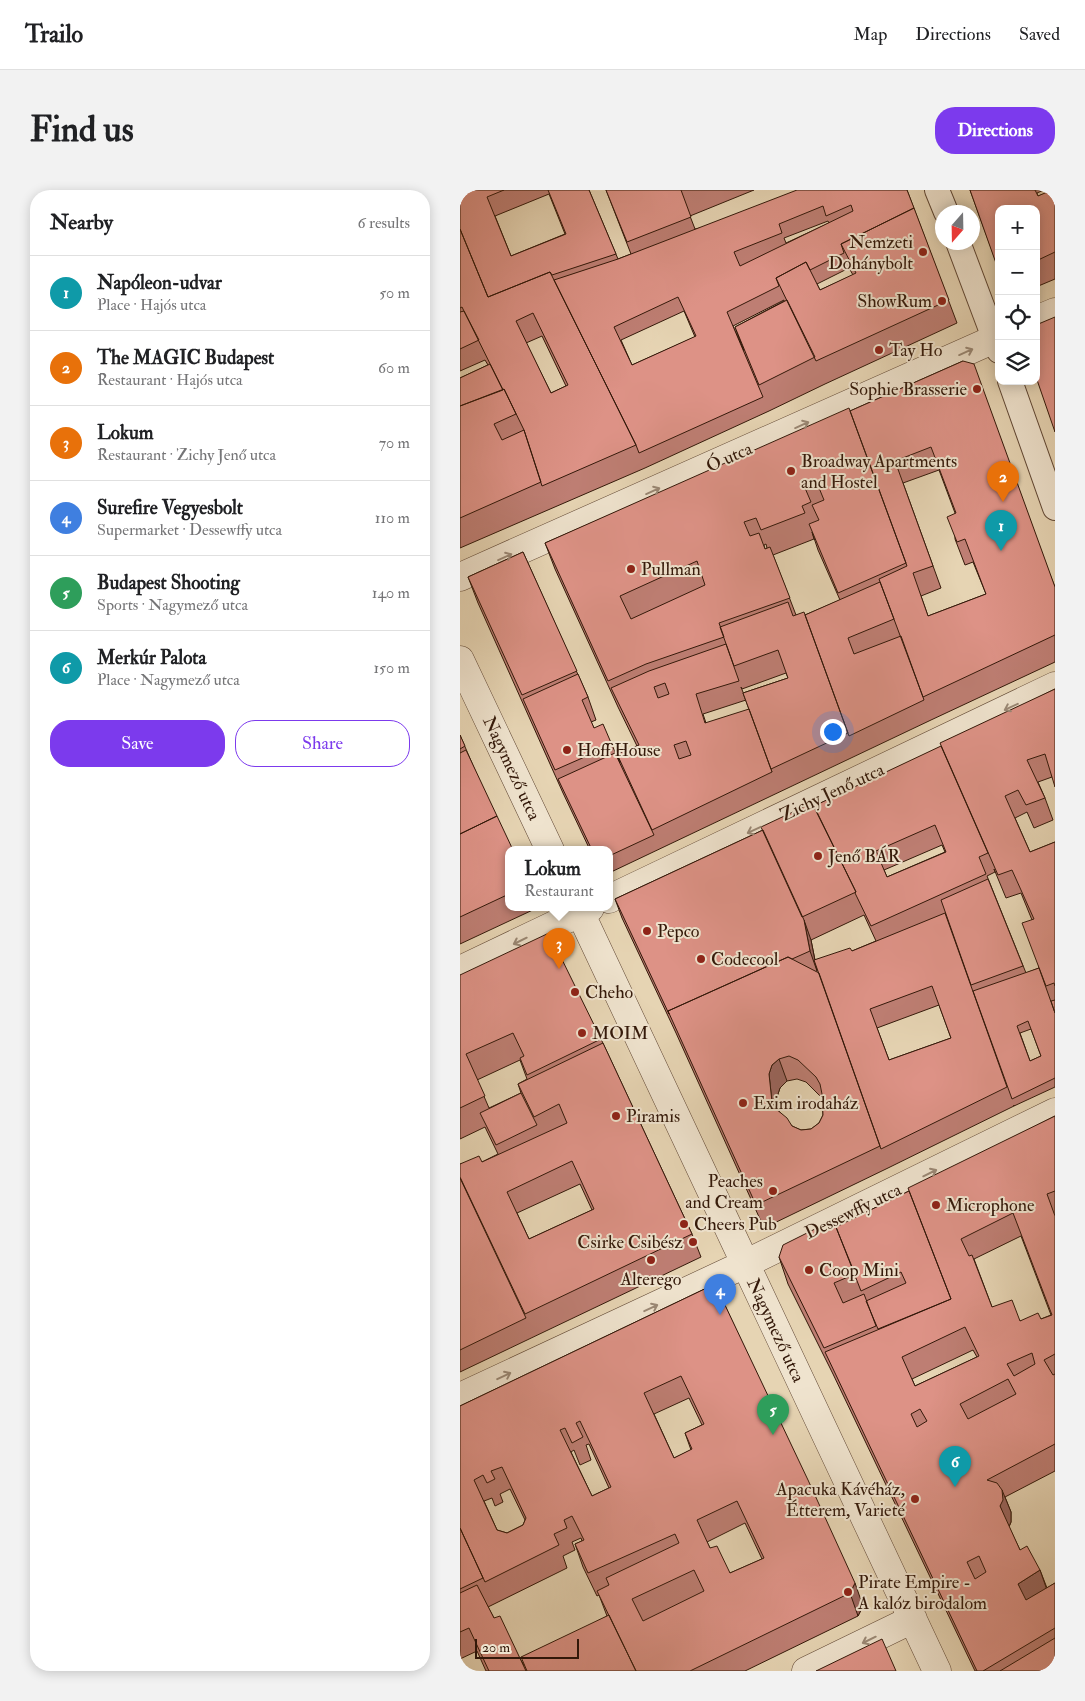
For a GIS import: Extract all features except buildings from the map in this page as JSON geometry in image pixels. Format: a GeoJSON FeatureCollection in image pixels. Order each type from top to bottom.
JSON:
{"type":"FeatureCollection","features":[{"type":"Feature","properties":{"kind":"street"},"geometry":{"type":"LineString","coordinates":[[938,190],[943,205]]}},
{"type":"Feature","properties":{"kind":"street"},"geometry":{"type":"LineString","coordinates":[[961,250],[996,340]]}},
{"type":"Feature","properties":{"kind":"street"},"geometry":{"type":"LineString","coordinates":[[1040,318],[1055,312]]}},
{"type":"Feature","properties":{"kind":"street","name":"Ó utca"},"geometry":{"type":"LineString","coordinates":[[460,577],[995,344]]}},
{"type":"Feature","properties":{"kind":"street"},"geometry":{"type":"LineString","coordinates":[[1011,385],[1055,508]]}},
{"type":"Feature","properties":{"kind":"street","name":"Nagymező utca"},"geometry":{"type":"LineString","coordinates":[[460,660],[548,846]]}},
{"type":"Feature","properties":{"kind":"street","name":"Zichy Jenő utca"},"geometry":{"type":"LineString","coordinates":[[613,897],[1055,686]]}},
{"type":"Feature","properties":{"kind":"street"},"geometry":{"type":"LineString","coordinates":[[460,970],[578,911]]}},
{"type":"Feature","properties":{"kind":"street","name":"Nagymező utca"},"geometry":{"type":"LineString","coordinates":[[583,911],[745,1264],[937,1671]]}},
{"type":"Feature","properties":{"kind":"street","name":"Dessewffy utca"},"geometry":{"type":"LineString","coordinates":[[460,1397],[745,1264],[1055,1112]]}},
{"type":"Feature","properties":{"kind":"street"},"geometry":{"type":"LineString","coordinates":[[806,1671],[913,1619]]}},
{"type":"Feature","properties":{"kind":"place","name":"Nemzeti Dohánybolt"},"geometry":{"type":"Point","coordinates":[923,252]}},
{"type":"Feature","properties":{"kind":"place","name":"ShowRum"},"geometry":{"type":"Point","coordinates":[942,301]}},
{"type":"Feature","properties":{"kind":"place","name":"Tay Ho"},"geometry":{"type":"Point","coordinates":[879,350]}},
{"type":"Feature","properties":{"kind":"place","name":"Sophie Brasserie"},"geometry":{"type":"Point","coordinates":[977,389]}},
{"type":"Feature","properties":{"kind":"place","name":"Broadway Apartments and Hostel"},"geometry":{"type":"Point","coordinates":[791,471]}},
{"type":"Feature","properties":{"kind":"place","name":"The MAGIC Budapest"},"geometry":{"type":"Point","coordinates":[1003,502]}},
{"type":"Feature","properties":{"kind":"place","name":"Napóleon-udvar"},"geometry":{"type":"Point","coordinates":[1001,551]}},
{"type":"Feature","properties":{"kind":"place","name":"Pullman"},"geometry":{"type":"Point","coordinates":[631,569]}},
{"type":"Feature","properties":{"kind":"place","name":"Hoff House"},"geometry":{"type":"Point","coordinates":[567,750]}},
{"type":"Feature","properties":{"kind":"place","name":"Jenő BÁR"},"geometry":{"type":"Point","coordinates":[818,856]}},
{"type":"Feature","properties":{"kind":"place","name":"Pepco"},"geometry":{"type":"Point","coordinates":[647,931]}},
{"type":"Feature","properties":{"kind":"place","name":"Codecool"},"geometry":{"type":"Point","coordinates":[701,959]}},
{"type":"Feature","properties":{"kind":"place","name":"Lokum"},"geometry":{"type":"Point","coordinates":[559,969]}},
{"type":"Feature","properties":{"kind":"place","name":"Cheho"},"geometry":{"type":"Point","coordinates":[575,992]}},
{"type":"Feature","properties":{"kind":"place","name":"MOIM"},"geometry":{"type":"Point","coordinates":[582,1033]}},
{"type":"Feature","properties":{"kind":"place","name":"Exim irodaház"},"geometry":{"type":"Point","coordinates":[743,1103]}},
{"type":"Feature","properties":{"kind":"place","name":"Piramis"},"geometry":{"type":"Point","coordinates":[616,1116]}},
{"type":"Feature","properties":{"kind":"place","name":"Peaches and Cream"},"geometry":{"type":"Point","coordinates":[773,1191]}},
{"type":"Feature","properties":{"kind":"place","name":"Microphone"},"geometry":{"type":"Point","coordinates":[936,1205]}},
{"type":"Feature","properties":{"kind":"place","name":"Cheers Pub"},"geometry":{"type":"Point","coordinates":[684,1224]}},
{"type":"Feature","properties":{"kind":"place","name":"Csirke Csibész"},"geometry":{"type":"Point","coordinates":[693,1242]}},
{"type":"Feature","properties":{"kind":"place","name":"Alterego"},"geometry":{"type":"Point","coordinates":[651,1260]}},
{"type":"Feature","properties":{"kind":"place","name":"Coop Mini"},"geometry":{"type":"Point","coordinates":[809,1270]}},
{"type":"Feature","properties":{"kind":"place","name":"Surefire Vegyesbolt"},"geometry":{"type":"Point","coordinates":[720,1315]}},
{"type":"Feature","properties":{"kind":"place","name":"Budapest Shooting"},"geometry":{"type":"Point","coordinates":[773,1435]}},
{"type":"Feature","properties":{"kind":"place","name":"Merkúr Palota"},"geometry":{"type":"Point","coordinates":[955,1487]}},
{"type":"Feature","properties":{"kind":"place","name":"Apacuka Kávéház, Étterem, Varieté"},"geometry":{"type":"Point","coordinates":[915,1499]}},
{"type":"Feature","properties":{"kind":"place","name":"Pirate Empire - A kalóz birodalom"},"geometry":{"type":"Point","coordinates":[848,1592]}}]}
